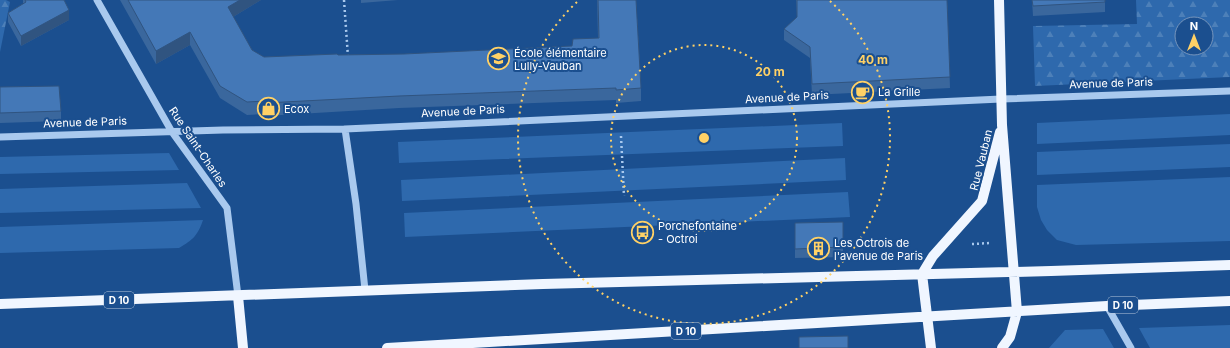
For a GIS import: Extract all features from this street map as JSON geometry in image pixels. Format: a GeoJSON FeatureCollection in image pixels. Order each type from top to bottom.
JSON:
{"type":"FeatureCollection","features":[{"type":"Feature","properties":{"kind":"main road","name":"Rue Vauban"},"geometry":{"type":"LineString","coordinates":[[998,0],[1002,125],[1016,312],[1010,337],[1002,348]]}},
{"type":"Feature","properties":{"kind":"main road","name":"Rue Vauban"},"geometry":{"type":"LineString","coordinates":[[922,274],[933,256],[982,201],[1002,125]]}},
{"type":"Feature","properties":{"kind":"main road","name":"D 10"},"geometry":{"type":"LineString","coordinates":[[0,304],[643,281],[1230,265]]}},
{"type":"Feature","properties":{"kind":"main road"},"geometry":{"type":"LineString","coordinates":[[922,274],[931,348]]}},
{"type":"Feature","properties":{"kind":"main road"},"geometry":{"type":"LineString","coordinates":[[238,296],[243,348]]}},
{"type":"Feature","properties":{"kind":"main road","name":"D 10"},"geometry":{"type":"LineString","coordinates":[[387,348],[1107,306],[1230,301]]}},
{"type":"Feature","properties":{"kind":"street","name":"Rue Saint-Charles"},"geometry":{"type":"LineString","coordinates":[[97,0],[172,132],[227,208],[238,296]]}},
{"type":"Feature","properties":{"kind":"street","name":"Avenue de Paris"},"geometry":{"type":"LineString","coordinates":[[0,137],[223,130],[345,129],[1001,99],[1230,91]]}},
{"type":"Feature","properties":{"kind":"street"},"geometry":{"type":"LineString","coordinates":[[345,129],[356,204],[365,290]]}},
{"type":"Feature","properties":{"kind":"street"},"geometry":{"type":"LineString","coordinates":[[1107,306],[1131,348]]}},
{"type":"Feature","properties":{"kind":"path"},"geometry":{"type":"LineString","coordinates":[[344,0],[348,62]]}},
{"type":"Feature","properties":{"kind":"path"},"geometry":{"type":"LineString","coordinates":[[621,140],[624,196]]}},
{"type":"Feature","properties":{"kind":"green space"},"geometry":{"type":"Polygon","coordinates":[[[0,0],[10,2],[0,52],[0,0]]]}},
{"type":"Feature","properties":{"kind":"green space"},"geometry":{"type":"Polygon","coordinates":[[[1136,0],[1230,0],[1230,77],[1035,86],[1033,26],[1137,24],[1136,0]]]}},
{"type":"Feature","properties":{"kind":"green space"},"geometry":{"type":"Polygon","coordinates":[[[1230,114],[1230,135],[1037,144],[1037,123],[1230,114]]]}},
{"type":"Feature","properties":{"kind":"green space"},"geometry":{"type":"Polygon","coordinates":[[[842,123],[843,146],[399,163],[398,142],[842,123]]]}},
{"type":"Feature","properties":{"kind":"green space"},"geometry":{"type":"Polygon","coordinates":[[[1230,144],[1230,167],[1037,175],[1037,152],[1230,144]]]}},
{"type":"Feature","properties":{"kind":"green space"},"geometry":{"type":"Polygon","coordinates":[[[169,153],[179,170],[0,174],[0,157],[169,153]]]}},
{"type":"Feature","properties":{"kind":"green space"},"geometry":{"type":"Polygon","coordinates":[[[845,158],[846,180],[402,201],[401,180],[845,158]]]}},
{"type":"Feature","properties":{"kind":"green space"},"geometry":{"type":"Polygon","coordinates":[[[1230,177],[1230,241],[1076,245],[1057,240],[1047,230],[1041,220],[1037,207],[1037,185],[1230,177]]]}},
{"type":"Feature","properties":{"kind":"green space"},"geometry":{"type":"Polygon","coordinates":[[[187,183],[201,208],[0,213],[0,189],[187,183]]]}},
{"type":"Feature","properties":{"kind":"green space"},"geometry":{"type":"Polygon","coordinates":[[[848,192],[850,217],[405,237],[404,213],[848,192]]]}},
{"type":"Feature","properties":{"kind":"green space"},"geometry":{"type":"Polygon","coordinates":[[[203,220],[194,237],[179,248],[0,253],[0,227],[203,220]]]}},
{"type":"Feature","properties":{"kind":"green space"},"geometry":{"type":"Polygon","coordinates":[[[1230,325],[1230,348],[1150,348],[1139,328],[1230,325]]]}},
{"type":"Feature","properties":{"kind":"green space"},"geometry":{"type":"Polygon","coordinates":[[[1103,329],[1114,348],[1049,348],[1065,330],[1103,329]]]}},
{"type":"Feature","properties":{"kind":"building"},"geometry":{"type":"Polygon","coordinates":[[[25,0],[64,0],[69,10],[21,36],[8,13],[26,2],[25,0]]]}},
{"type":"Feature","properties":{"kind":"building"},"geometry":{"type":"Polygon","coordinates":[[[128,0],[240,0],[228,7],[252,50],[264,57],[337,54],[404,54],[572,46],[573,39],[599,38],[598,0],[636,0],[641,88],[399,96],[265,103],[265,101],[247,102],[220,86],[190,32],[156,51],[128,0]]]}},
{"type":"Feature","properties":{"kind":"building"},"geometry":{"type":"Polygon","coordinates":[[[797,0],[947,0],[950,77],[812,84],[810,47],[784,29],[797,17],[797,0]]]}},
{"type":"Feature","properties":{"kind":"building"},"geometry":{"type":"Polygon","coordinates":[[[1032,0],[1105,0],[1105,2],[1033,6],[1032,0]]]}},
{"type":"Feature","properties":{"kind":"building"},"geometry":{"type":"Polygon","coordinates":[[[59,86],[61,111],[0,113],[0,87],[59,86]]]}},
{"type":"Feature","properties":{"kind":"building","name":"Les Octrois de l'avenue de Paris"},"geometry":{"type":"Polygon","coordinates":[[[843,222],[843,247],[795,249],[795,223],[843,222]]]}},
{"type":"Feature","properties":{"kind":"building"},"geometry":{"type":"Polygon","coordinates":[[[848,336],[848,348],[799,348],[799,337],[848,336]]]}},
{"type":"Feature","properties":{"kind":"place","name":"École élémentaire Lully-Vauban"},"geometry":{"type":"Point","coordinates":[498,59]}},
{"type":"Feature","properties":{"kind":"place","name":"La Grille"},"geometry":{"type":"Point","coordinates":[862,92]}},
{"type":"Feature","properties":{"kind":"place","name":"Ecox"},"geometry":{"type":"Point","coordinates":[269,109]}},
{"type":"Feature","properties":{"kind":"place","name":"Porchefontaine - Octroi"},"geometry":{"type":"Point","coordinates":[642,232]}},
{"type":"Feature","properties":{"kind":"place","name":"Les Octrois de l'avenue de Paris"},"geometry":{"type":"Point","coordinates":[819,249]}}]}
